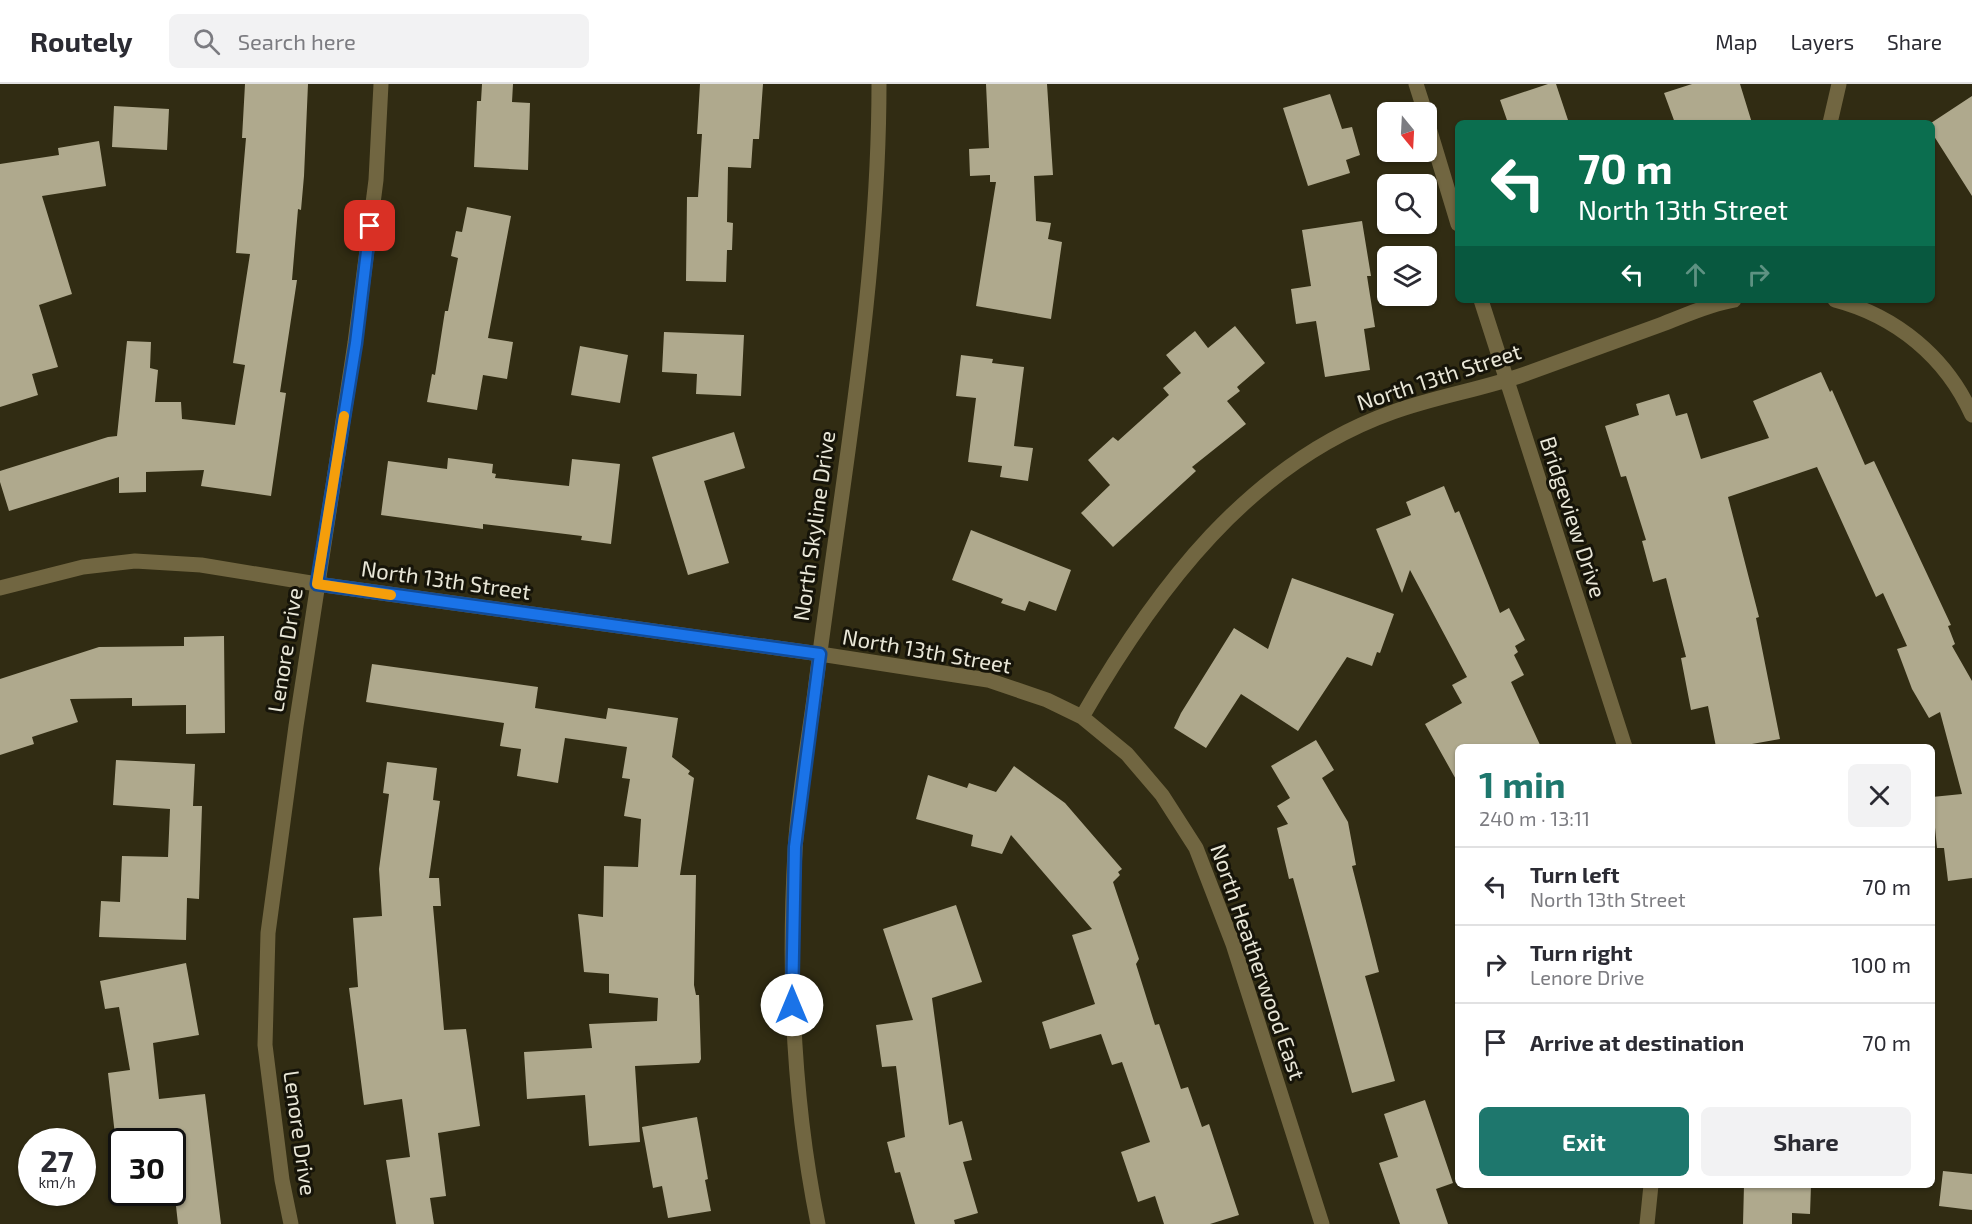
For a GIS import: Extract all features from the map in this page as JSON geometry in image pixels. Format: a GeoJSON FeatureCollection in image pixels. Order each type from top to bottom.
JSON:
{"type":"FeatureCollection","features":[{"type":"Feature","properties":{"kind":"street","name":"Lenore Drive"},"geometry":{"type":"LineString","coordinates":[[291,1224],[282,1180],[265,1045],[268,933],[317,584],[356,343],[373,203],[381,84]]}},
{"type":"Feature","properties":{"kind":"street","name":"North Skyline Drive"},"geometry":{"type":"LineString","coordinates":[[818,1224],[796,1079],[792,983],[795,847],[866,308],[879,148],[879,84]]}},
{"type":"Feature","properties":{"kind":"street"},"geometry":{"type":"LineString","coordinates":[[1416,84],[1422,102]]}},
{"type":"Feature","properties":{"kind":"street"},"geometry":{"type":"LineString","coordinates":[[1831,120],[1839,84]]}},
{"type":"Feature","properties":{"kind":"street"},"geometry":{"type":"LineString","coordinates":[[1437,154],[1455,214]]}},
{"type":"Feature","properties":{"kind":"street","name":"Bridgeview Drive"},"geometry":{"type":"LineString","coordinates":[[1481,303],[1623,744]]}},
{"type":"Feature","properties":{"kind":"street","name":"North 13th Street"},"geometry":{"type":"LineString","coordinates":[[0,588],[83,567],[135,561],[201,565],[317,584],[820,654],[988,680],[1047,700],[1082,717],[1118,653],[1176,573],[1229,516],[1275,476],[1307,454],[1347,432],[1393,412],[1505,381],[1726,303]]}},
{"type":"Feature","properties":{"kind":"street"},"geometry":{"type":"LineString","coordinates":[[1843,303],[1885,319],[1911,336],[1931,354],[1953,380],[1972,415]]}},
{"type":"Feature","properties":{"kind":"street","name":"North Heatherwood East"},"geometry":{"type":"LineString","coordinates":[[1082,717],[1127,754],[1162,795],[1196,848],[1233,944],[1322,1224]]}},
{"type":"Feature","properties":{"kind":"street"},"geometry":{"type":"LineString","coordinates":[[1647,1224],[1651,1188]]}},
{"type":"Feature","properties":{"kind":"building"},"geometry":{"type":"Polygon","coordinates":[[[245,84],[308,84],[304,176],[301,210],[298,209],[292,280],[297,280],[280,392],[286,393],[271,496],[201,486],[204,470],[146,472],[146,492],[119,493],[119,477],[9,511],[0,482],[0,471],[117,436],[127,341],[151,342],[150,368],[158,370],[155,402],[181,402],[182,419],[235,425],[245,365],[233,363],[250,254],[236,253],[246,138],[242,138],[245,84]]]}},
{"type":"Feature","properties":{"kind":"building"},"geometry":{"type":"Polygon","coordinates":[[[482,84],[513,84],[512,102],[530,103],[528,170],[474,167],[477,101],[481,101],[482,84]]]}},
{"type":"Feature","properties":{"kind":"building"},"geometry":{"type":"Polygon","coordinates":[[[700,84],[763,84],[759,139],[753,139],[751,168],[728,167],[727,222],[733,223],[732,250],[727,250],[726,282],[686,281],[687,197],[698,197],[702,134],[697,134],[700,84]]]}},
{"type":"Feature","properties":{"kind":"building"},"geometry":{"type":"Polygon","coordinates":[[[986,84],[1047,84],[1053,175],[1034,176],[1036,221],[1051,223],[1048,239],[1062,242],[1051,319],[976,306],[996,182],[990,182],[990,175],[970,176],[969,149],[989,148],[986,84]]]}},
{"type":"Feature","properties":{"kind":"building"},"geometry":{"type":"Polygon","coordinates":[[[1548,84],[1556,84],[1568,120],[1507,120],[1500,100],[1548,84]]]}},
{"type":"Feature","properties":{"kind":"building"},"geometry":{"type":"Polygon","coordinates":[[[1692,84],[1740,84],[1751,120],[1674,120],[1664,93],[1692,84]]]}},
{"type":"Feature","properties":{"kind":"building"},"geometry":{"type":"Polygon","coordinates":[[[1330,94],[1342,129],[1352,127],[1360,155],[1346,160],[1350,173],[1308,186],[1283,108],[1330,94]]]}},
{"type":"Feature","properties":{"kind":"building"},"geometry":{"type":"Polygon","coordinates":[[[1972,96],[1972,196],[1935,138],[1935,120],[1972,96]]]}},
{"type":"Feature","properties":{"kind":"building"},"geometry":{"type":"Polygon","coordinates":[[[114,106],[169,109],[167,150],[112,147],[114,106]]]}},
{"type":"Feature","properties":{"kind":"building"},"geometry":{"type":"Polygon","coordinates":[[[99,141],[106,186],[42,196],[72,294],[39,305],[58,367],[32,374],[38,395],[0,407],[0,164],[59,155],[58,148],[99,141]]]}},
{"type":"Feature","properties":{"kind":"building"},"geometry":{"type":"Polygon","coordinates":[[[467,207],[511,216],[488,338],[513,342],[507,379],[483,375],[477,410],[427,402],[432,374],[435,375],[445,311],[448,311],[458,258],[451,256],[456,231],[462,232],[467,207]]]}},
{"type":"Feature","properties":{"kind":"building"},"geometry":{"type":"Polygon","coordinates":[[[1362,221],[1371,276],[1367,276],[1375,327],[1364,329],[1370,370],[1325,377],[1316,321],[1296,324],[1291,289],[1311,286],[1302,230],[1362,221]]]}},
{"type":"Feature","properties":{"kind":"building"},"geometry":{"type":"Polygon","coordinates":[[[1235,326],[1265,363],[1237,387],[1240,391],[1227,401],[1246,424],[1192,467],[1196,471],[1113,547],[1081,513],[1110,485],[1088,460],[1113,437],[1118,441],[1169,395],[1163,388],[1181,373],[1166,355],[1195,331],[1208,348],[1235,326]]]}},
{"type":"Feature","properties":{"kind":"building"},"geometry":{"type":"Polygon","coordinates":[[[664,332],[744,335],[741,396],[696,394],[697,374],[662,372],[664,332]]]}},
{"type":"Feature","properties":{"kind":"building"},"geometry":{"type":"Polygon","coordinates":[[[580,346],[628,355],[620,403],[571,395],[580,346]]]}},
{"type":"Feature","properties":{"kind":"building"},"geometry":{"type":"Polygon","coordinates":[[[961,355],[993,359],[992,363],[1024,367],[1014,446],[1033,448],[1028,481],[1000,477],[1002,466],[968,462],[976,398],[956,396],[961,355]]]}},
{"type":"Feature","properties":{"kind":"building"},"geometry":{"type":"Polygon","coordinates":[[[1821,372],[1830,392],[1832,390],[1865,465],[1874,461],[1951,625],[1948,626],[1955,644],[1952,646],[1972,681],[1972,878],[1948,881],[1944,848],[1937,848],[1935,797],[1962,794],[1940,712],[1929,718],[1912,689],[1897,649],[1907,646],[1883,593],[1876,597],[1817,467],[1728,497],[1759,617],[1756,618],[1780,739],[1752,744],[1715,744],[1708,706],[1691,710],[1681,658],[1686,657],[1666,578],[1653,582],[1642,541],[1646,540],[1626,476],[1621,477],[1605,426],[1639,415],[1636,404],[1669,394],[1676,416],[1687,413],[1701,459],[1769,438],[1753,401],[1821,372]]]}},
{"type":"Feature","properties":{"kind":"building"},"geometry":{"type":"Polygon","coordinates":[[[734,432],[745,468],[704,481],[729,563],[688,575],[652,457],[734,432]]]}},
{"type":"Feature","properties":{"kind":"building"},"geometry":{"type":"Polygon","coordinates":[[[448,458],[493,464],[492,473],[496,474],[495,478],[569,486],[572,459],[620,464],[611,544],[581,540],[582,536],[483,524],[483,529],[381,515],[388,461],[447,469],[448,458]]]}},
{"type":"Feature","properties":{"kind":"building"},"geometry":{"type":"Polygon","coordinates":[[[1444,486],[1455,513],[1459,511],[1500,613],[1509,608],[1525,640],[1515,646],[1518,652],[1514,655],[1524,675],[1511,682],[1540,744],[1455,744],[1455,778],[1425,724],[1462,703],[1452,685],[1467,677],[1410,570],[1402,593],[1376,529],[1411,515],[1406,502],[1444,486]]]}},
{"type":"Feature","properties":{"kind":"building"},"geometry":{"type":"Polygon","coordinates":[[[971,530],[1071,570],[1056,611],[1029,601],[1025,611],[1001,603],[1003,599],[952,580],[971,530]]]}},
{"type":"Feature","properties":{"kind":"building"},"geometry":{"type":"Polygon","coordinates":[[[1292,578],[1394,614],[1380,653],[1377,652],[1372,666],[1347,657],[1298,731],[1241,694],[1206,748],[1174,728],[1234,628],[1268,649],[1292,578]]]}},
{"type":"Feature","properties":{"kind":"building"},"geometry":{"type":"Polygon","coordinates":[[[224,636],[225,733],[186,734],[186,705],[132,706],[132,698],[70,699],[78,722],[32,737],[34,744],[0,755],[0,679],[99,647],[184,646],[184,637],[224,636]]]}},
{"type":"Feature","properties":{"kind":"building"},"geometry":{"type":"Polygon","coordinates":[[[372,664],[538,687],[535,708],[606,719],[608,708],[678,718],[672,757],[690,771],[688,774],[694,778],[680,875],[696,875],[694,985],[696,995],[699,995],[701,1059],[699,1063],[635,1066],[640,1142],[589,1146],[585,1095],[527,1099],[524,1052],[592,1048],[589,1024],[657,1021],[658,998],[609,993],[609,974],[584,972],[578,914],[603,917],[604,866],[638,867],[641,819],[624,816],[630,779],[622,778],[627,747],[565,738],[558,783],[517,776],[521,749],[500,746],[504,723],[366,702],[372,664]]]}},
{"type":"Feature","properties":{"kind":"building"},"geometry":{"type":"Polygon","coordinates":[[[1316,740],[1334,770],[1322,778],[1348,822],[1356,865],[1352,866],[1379,972],[1365,976],[1395,1081],[1352,1093],[1293,878],[1289,879],[1277,828],[1288,824],[1277,806],[1290,798],[1271,766],[1316,740]]]}},
{"type":"Feature","properties":{"kind":"building"},"geometry":{"type":"Polygon","coordinates":[[[116,760],[195,764],[193,806],[202,806],[199,899],[187,898],[186,940],[99,937],[101,901],[120,902],[122,856],[168,857],[170,809],[113,805],[116,760]]]}},
{"type":"Feature","properties":{"kind":"building"},"geometry":{"type":"Polygon","coordinates":[[[387,762],[437,768],[433,800],[440,801],[429,878],[439,878],[441,906],[433,906],[444,1030],[466,1029],[480,1126],[438,1133],[446,1196],[430,1198],[434,1224],[396,1224],[386,1160],[410,1157],[402,1099],[364,1105],[349,988],[358,987],[353,918],[382,916],[379,869],[389,794],[383,793],[387,762]]]}},
{"type":"Feature","properties":{"kind":"building"},"geometry":{"type":"Polygon","coordinates":[[[1014,766],[1065,803],[1122,869],[1113,882],[1139,959],[1136,964],[1155,1025],[1159,1024],[1181,1089],[1188,1087],[1202,1127],[1209,1124],[1239,1215],[1210,1224],[1164,1224],[1155,1196],[1138,1202],[1121,1152],[1150,1142],[1122,1062],[1112,1065],[1101,1034],[1050,1049],[1042,1022],[1095,1004],[1072,935],[1092,929],[1011,835],[1002,854],[971,846],[973,835],[916,819],[928,775],[967,788],[969,783],[996,792],[1014,766]]]}},
{"type":"Feature","properties":{"kind":"building"},"geometry":{"type":"Polygon","coordinates":[[[956,905],[982,982],[932,998],[949,1125],[962,1121],[972,1160],[963,1162],[978,1213],[954,1220],[955,1224],[915,1224],[900,1172],[895,1173],[887,1142],[905,1137],[896,1066],[882,1067],[876,1025],[913,1020],[883,929],[956,905]]]}},
{"type":"Feature","properties":{"kind":"building"},"geometry":{"type":"Polygon","coordinates":[[[186,963],[199,1035],[153,1043],[159,1099],[205,1094],[221,1224],[178,1224],[176,1206],[186,1206],[186,1128],[114,1128],[108,1073],[130,1070],[119,1007],[105,1009],[100,981],[186,963]]]}},
{"type":"Feature","properties":{"kind":"building"},"geometry":{"type":"Polygon","coordinates":[[[1425,1100],[1453,1183],[1436,1189],[1448,1224],[1400,1224],[1379,1163],[1398,1157],[1384,1114],[1425,1100]]]}},
{"type":"Feature","properties":{"kind":"building"},"geometry":{"type":"Polygon","coordinates":[[[697,1117],[711,1211],[668,1218],[662,1186],[653,1188],[642,1127],[697,1117]]]}},
{"type":"Feature","properties":{"kind":"building"},"geometry":{"type":"Polygon","coordinates":[[[1943,1171],[1972,1174],[1972,1210],[1939,1206],[1943,1171]]]}},
{"type":"Feature","properties":{"kind":"building"},"geometry":{"type":"Polygon","coordinates":[[[1744,1188],[1811,1188],[1810,1214],[1792,1213],[1792,1224],[1743,1224],[1744,1188]]]}},
{"type":"Feature","properties":{"kind":"slow traffic"},"geometry":{"type":"LineString","coordinates":[[344,416],[317,584],[391,595]]}},
{"type":"Feature","properties":{"kind":"route"},"geometry":{"type":"LineString","coordinates":[[370,226],[356,343],[317,584],[820,654],[795,847],[792,1005]]}}]}
